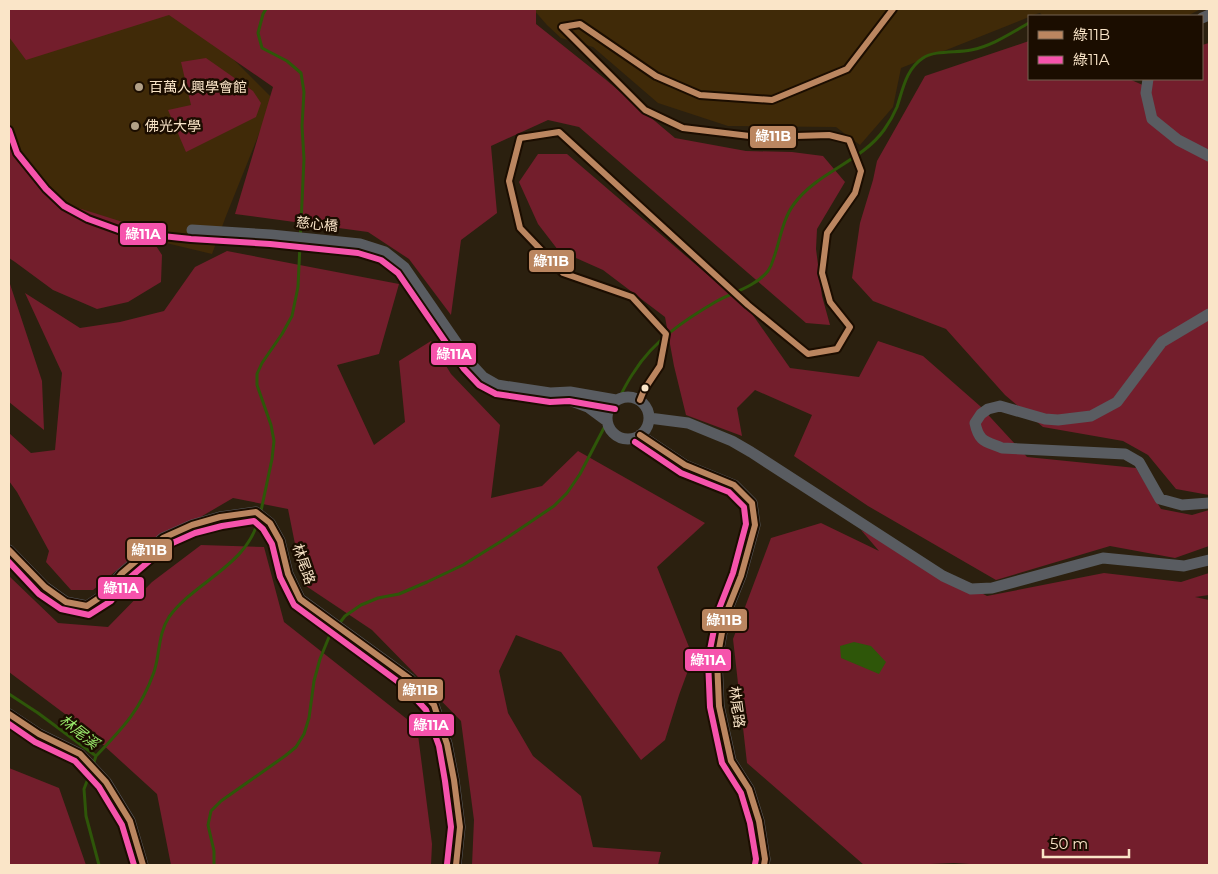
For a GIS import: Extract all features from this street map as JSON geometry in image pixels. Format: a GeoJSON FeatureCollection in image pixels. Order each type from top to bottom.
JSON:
{"type":"FeatureCollection","features":[{"type":"Feature","properties":{"kind":"street"},"geometry":{"type":"LineString","coordinates":[[1148,80],[1146,93],[1152,119],[1178,140],[1209,156]]}},
{"type":"Feature","properties":{"kind":"street","name":"慈心橋"},"geometry":{"type":"LineString","coordinates":[[192,230],[271,235],[360,244],[385,252],[404,267],[482,377],[497,385],[550,393]]}},
{"type":"Feature","properties":{"kind":"street"},"geometry":{"type":"LineString","coordinates":[[1209,314],[1162,342],[1117,402],[1091,416],[1058,420],[1045,419],[1000,406],[988,409],[975,423],[978,434],[983,441],[1002,448],[1124,454],[1139,462],[1160,499],[1182,506],[1209,503]]}},
{"type":"Feature","properties":{"kind":"street"},"geometry":{"type":"LineString","coordinates":[[550,393],[570,392],[616,400]]}},
{"type":"Feature","properties":{"kind":"street"},"geometry":{"type":"LineString","coordinates":[[550,393],[588,407],[607,421]]}},
{"type":"Feature","properties":{"kind":"street"},"geometry":{"type":"LineString","coordinates":[[628,396],[640,400],[645,405],[649,418],[648,425],[640,435],[627,439],[614,434],[609,428],[607,421],[608,409],[611,404],[622,397],[628,396]]}},
{"type":"Feature","properties":{"kind":"street"},"geometry":{"type":"LineString","coordinates":[[649,418],[688,423],[732,441],[943,576],[971,589],[992,588],[1103,558],[1184,566],[1209,560]]}},
{"type":"Feature","properties":{"kind":"street","name":"林尾路"},"geometry":{"type":"LineString","coordinates":[[640,435],[685,465],[734,485],[752,503],[755,525],[741,576],[725,616],[717,660],[719,706],[731,761],[749,789],[759,821],[765,859],[764,865]]}},
{"type":"Feature","properties":{"kind":"street","name":"林尾路"},"geometry":{"type":"LineString","coordinates":[[9,550],[45,587],[66,602],[87,606],[105,594],[121,574],[163,538],[192,525],[220,517],[256,512],[270,523],[280,541],[288,574],[300,599],[410,679],[434,705],[447,744],[454,780],[460,827],[456,865]]}},
{"type":"Feature","properties":{"kind":"street"},"geometry":{"type":"LineString","coordinates":[[9,714],[39,734],[80,754],[106,782],[130,822],[143,865]]}},
{"type":"Feature","properties":{"kind":"shaded area"},"geometry":{"type":"Polygon","coordinates":[[[9,9],[536,9],[536,24],[675,138],[746,151],[792,152],[823,156],[845,182],[817,229],[816,249],[822,296],[830,325],[806,323],[579,127],[548,120],[491,146],[497,213],[461,240],[451,315],[409,259],[368,232],[235,214],[273,87],[169,15],[26,60],[9,37],[9,9]]]}},
{"type":"Feature","properties":{"kind":"shaded area","name":"佛光大學"},"geometry":{"type":"Polygon","coordinates":[[[183,9],[273,99],[212,254],[108,229],[30,200],[9,154],[9,24],[183,9]]]}},
{"type":"Feature","properties":{"kind":"shaded area"},"geometry":{"type":"Polygon","coordinates":[[[533,9],[1201,9],[1189,15],[1042,15],[1040,13],[1028,15],[1028,17],[901,68],[893,107],[860,145],[836,127],[728,126],[658,103],[593,47],[561,38],[533,9]]]}},
{"type":"Feature","properties":{"kind":"shaded area"},"geometry":{"type":"Polygon","coordinates":[[[1028,41],[1028,80],[1131,80],[1145,86],[1152,80],[1203,80],[1203,45],[1209,43],[1209,495],[1176,489],[1148,455],[1123,441],[1043,427],[1005,395],[946,329],[873,301],[852,278],[860,223],[877,161],[925,76],[1028,41]]]}},
{"type":"Feature","properties":{"kind":"shaded area"},"geometry":{"type":"Polygon","coordinates":[[[206,58],[253,91],[261,103],[256,117],[186,152],[168,110],[191,105],[181,62],[206,58]]]}},
{"type":"Feature","properties":{"kind":"shaded area"},"geometry":{"type":"Polygon","coordinates":[[[9,128],[30,177],[56,201],[145,229],[162,255],[161,282],[128,302],[97,309],[53,290],[9,258],[9,128]]]}},
{"type":"Feature","properties":{"kind":"shaded area"},"geometry":{"type":"Polygon","coordinates":[[[538,154],[567,154],[750,311],[790,368],[859,377],[878,341],[923,356],[980,406],[1027,457],[1136,468],[1161,509],[1192,515],[1209,510],[1209,546],[1175,558],[1110,546],[996,580],[868,506],[794,456],[812,415],[755,390],[737,408],[742,436],[686,415],[665,317],[603,270],[558,250],[538,224],[519,182],[538,154]]]}},
{"type":"Feature","properties":{"kind":"shaded area"},"geometry":{"type":"Polygon","coordinates":[[[227,251],[399,284],[379,354],[337,365],[374,445],[405,422],[399,361],[431,341],[451,374],[500,425],[491,498],[542,486],[578,451],[705,523],[657,567],[693,657],[665,740],[641,760],[561,652],[516,635],[499,671],[508,713],[533,756],[581,796],[593,847],[661,852],[658,865],[472,865],[474,820],[461,721],[372,630],[303,584],[288,509],[233,498],[134,556],[93,590],[71,590],[46,562],[49,551],[9,481],[9,433],[31,453],[55,450],[62,373],[25,293],[80,328],[120,322],[164,311],[195,267],[227,251]]]}},
{"type":"Feature","properties":{"kind":"shaded area"},"geometry":{"type":"Polygon","coordinates":[[[9,281],[42,381],[44,430],[9,402],[9,281]]]}},
{"type":"Feature","properties":{"kind":"shaded area"},"geometry":{"type":"Polygon","coordinates":[[[821,523],[879,551],[861,530],[987,596],[1104,573],[1181,582],[1209,573],[1209,595],[1195,597],[1209,600],[1209,865],[986,865],[954,863],[864,865],[747,763],[733,639],[771,538],[821,523]]]}},
{"type":"Feature","properties":{"kind":"shaded area"},"geometry":{"type":"Polygon","coordinates":[[[201,545],[264,547],[284,622],[417,727],[432,844],[431,865],[171,865],[157,794],[89,732],[9,672],[9,576],[58,623],[108,627],[152,582],[201,545]]]}},
{"type":"Feature","properties":{"kind":"shaded area"},"geometry":{"type":"Polygon","coordinates":[[[854,642],[871,646],[886,662],[879,674],[841,658],[840,646],[854,642]]]}},
{"type":"Feature","properties":{"kind":"shaded area"},"geometry":{"type":"Polygon","coordinates":[[[9,768],[59,788],[86,865],[9,865],[9,768]]]}},
{"type":"Feature","properties":{"kind":"waterway"},"geometry":{"type":"LineString","coordinates":[[261,511],[274,441],[271,425],[257,385],[257,374],[292,316],[298,287],[304,159],[302,126],[304,92],[301,73],[287,61],[262,48],[258,33],[266,9]]}},
{"type":"Feature","properties":{"kind":"waterway"},"geometry":{"type":"LineString","coordinates":[[609,419],[630,377],[660,341],[694,315],[717,301],[751,285],[768,271],[787,217],[794,204],[815,183],[863,151],[884,130],[897,107],[906,80],[917,63],[928,55],[966,51],[986,46],[1028,24]]}},
{"type":"Feature","properties":{"kind":"waterway"},"geometry":{"type":"LineString","coordinates":[[214,865],[214,851],[208,825],[211,811],[221,801],[296,747],[304,734],[309,718],[314,681],[320,659],[329,637],[345,616],[361,605],[378,598],[399,594],[463,565],[554,506],[567,493],[580,474],[606,424]]}},
{"type":"Feature","properties":{"kind":"waterway"},"geometry":{"type":"LineString","coordinates":[[96,756],[123,727],[143,697],[154,672],[161,637],[169,617],[180,604],[220,572],[244,548],[253,534],[259,517]]}},
{"type":"Feature","properties":{"kind":"waterway","name":"林尾溪"},"geometry":{"type":"LineString","coordinates":[[9,694],[96,756],[93,765]]}},
{"type":"Feature","properties":{"kind":"waterway","name":"林尾溪"},"geometry":{"type":"LineString","coordinates":[[91,771],[84,789],[86,816],[99,865]]}},
{"type":"Feature","properties":{"kind":"transit line","name":"綠11B"},"geometry":{"type":"LineString","coordinates":[[640,400],[644,390],[660,366],[666,334],[632,297],[563,273],[520,228],[509,181],[520,138],[559,132],[748,305],[808,354],[837,349],[850,327],[830,302],[822,273],[827,233],[855,193],[861,171],[849,140],[829,135],[758,137],[683,128],[645,110],[562,27],[580,24],[656,76],[700,95],[772,100],[847,69],[893,9]]}},
{"type":"Feature","properties":{"kind":"transit line","name":"綠11A"},"geometry":{"type":"LineString","coordinates":[[9,130],[17,153],[46,189],[64,206],[88,219],[124,232],[358,253],[381,260],[398,273],[464,369],[479,385],[496,394],[550,402],[569,401],[615,409]]}},
{"type":"Feature","properties":{"kind":"transit line","name":"綠11B"},"geometry":{"type":"LineString","coordinates":[[640,435],[685,465],[734,485],[752,503],[755,525],[741,576],[725,616],[717,660],[719,706],[731,761],[749,789],[759,821],[765,859],[764,865]]}},
{"type":"Feature","properties":{"kind":"transit line","name":"綠11A"},"geometry":{"type":"LineString","coordinates":[[635,442],[681,473],[729,492],[744,507],[746,524],[733,573],[717,614],[708,660],[710,707],[722,763],[741,793],[750,823],[756,859],[755,864]]}},
{"type":"Feature","properties":{"kind":"transit line","name":"綠11B"},"geometry":{"type":"LineString","coordinates":[[9,550],[45,587],[66,602],[87,606],[105,594],[121,574],[163,538],[192,525],[220,517],[256,512],[270,523],[280,541],[288,574],[300,599],[410,679],[434,705],[447,744],[454,780],[460,827],[456,865]]}},
{"type":"Feature","properties":{"kind":"transit line","name":"綠11A"},"geometry":{"type":"LineString","coordinates":[[9,562],[39,594],[61,609],[89,615],[111,601],[127,580],[168,545],[195,533],[254,521],[263,529],[272,544],[280,577],[294,605],[404,686],[426,710],[439,746],[445,781],[451,827],[447,864]]}},
{"type":"Feature","properties":{"kind":"transit line","name":"綠11B"},"geometry":{"type":"LineString","coordinates":[[9,714],[39,734],[80,754],[106,782],[130,821],[143,865]]}},
{"type":"Feature","properties":{"kind":"transit line","name":"綠11A"},"geometry":{"type":"LineString","coordinates":[[9,724],[35,742],[75,761],[99,787],[122,825],[134,865]]}},
{"type":"Feature","properties":{"kind":"place","name":"百萬人興學會館"},"geometry":{"type":"Point","coordinates":[139,87]}},
{"type":"Feature","properties":{"kind":"place","name":"佛光大學"},"geometry":{"type":"Point","coordinates":[135,126]}}]}
